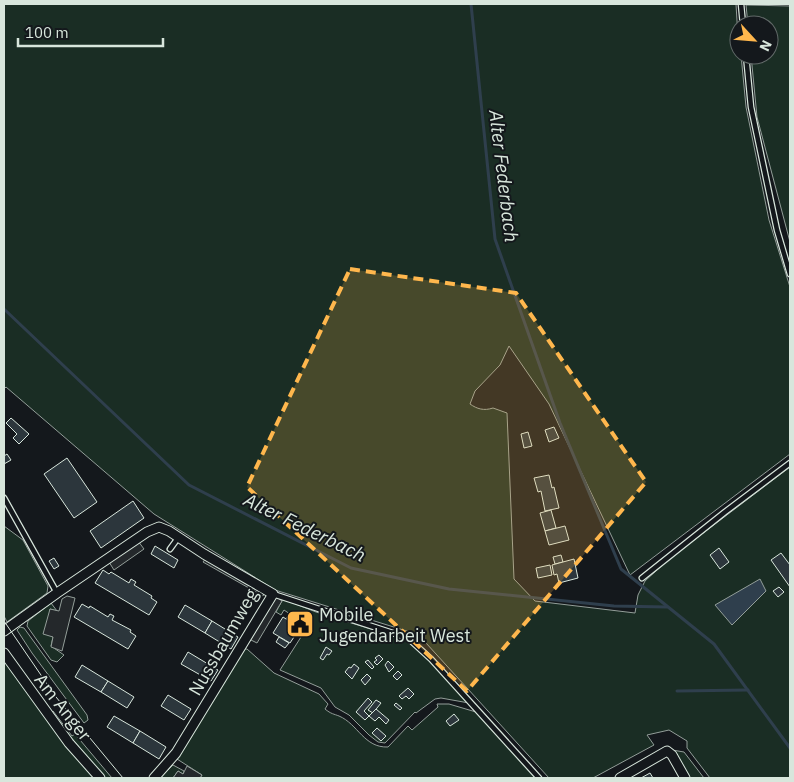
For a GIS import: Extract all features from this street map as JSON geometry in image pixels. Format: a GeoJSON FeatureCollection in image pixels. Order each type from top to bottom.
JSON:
{"type":"FeatureCollection","features":[{"type":"Feature","properties":{"kind":"street","name":"Nussbaumweg"},"geometry":{"type":"LineString","coordinates":[[4,631],[154,528],[163,528],[273,594],[176,753],[154,778]]}},
{"type":"Feature","properties":{"kind":"street","name":"Am Anger"},"geometry":{"type":"LineString","coordinates":[[4,653],[70,743],[100,778]]}},
{"type":"Feature","properties":{"kind":"street"},"geometry":{"type":"LineString","coordinates":[[620,778],[667,751],[672,755],[685,778]]}},
{"type":"Feature","properties":{"kind":"lane"},"geometry":{"type":"LineString","coordinates":[[747,65],[751,107],[777,230],[790,274]]}},
{"type":"Feature","properties":{"kind":"lane"},"geometry":{"type":"LineString","coordinates":[[642,578],[790,463]]}},
{"type":"Feature","properties":{"kind":"lane"},"geometry":{"type":"LineString","coordinates":[[4,498],[57,593]]}},
{"type":"Feature","properties":{"kind":"lane"},"geometry":{"type":"LineString","coordinates":[[170,549],[178,538]]}},
{"type":"Feature","properties":{"kind":"lane"},"geometry":{"type":"LineString","coordinates":[[273,594],[408,638],[437,665],[539,778]]}},
{"type":"Feature","properties":{"kind":"highlighted area"},"geometry":{"type":"Polygon","coordinates":[[[350,269],[516,293],[646,482],[467,691],[247,487],[350,269]]]}},
{"type":"Feature","properties":{"kind":"green space"},"geometry":{"type":"Polygon","coordinates":[[[4,4],[736,4],[737,15],[729,15],[729,65],[742,65],[746,107],[769,220],[790,287],[790,454],[630,575],[549,404],[509,346],[500,365],[475,391],[470,404],[481,409],[493,408],[507,413],[514,579],[535,601],[635,613],[638,595],[645,581],[669,559],[790,467],[790,778],[710,778],[687,748],[687,741],[669,730],[647,735],[654,745],[593,778],[549,778],[426,643],[413,633],[275,590],[154,514],[6,387],[4,389],[4,4]]]}},
{"type":"Feature","properties":{"kind":"green space"},"geometry":{"type":"Polygon","coordinates":[[[746,5],[790,6],[790,242],[757,117],[752,65],[779,65],[779,15],[747,15],[746,5]]]}},
{"type":"Feature","properties":{"kind":"green space"},"geometry":{"type":"Polygon","coordinates":[[[4,526],[23,540],[48,586],[47,593],[7,622],[4,616],[4,526]]]}},
{"type":"Feature","properties":{"kind":"green space"},"geometry":{"type":"Polygon","coordinates":[[[283,599],[316,612],[406,640],[430,661],[469,703],[441,698],[435,699],[415,712],[385,743],[378,742],[349,715],[335,707],[321,688],[280,670],[308,626],[284,610],[281,615],[276,612],[283,599]]]}},
{"type":"Feature","properties":{"kind":"green space"},"geometry":{"type":"Polygon","coordinates":[[[51,603],[57,611],[50,609],[53,637],[51,646],[64,655],[57,662],[51,660],[27,626],[28,621],[51,603]]]}},
{"type":"Feature","properties":{"kind":"green space"},"geometry":{"type":"Polygon","coordinates":[[[20,627],[24,628],[87,715],[88,720],[84,723],[32,653],[17,630],[20,627]]]}},
{"type":"Feature","properties":{"kind":"green space"},"geometry":{"type":"Polygon","coordinates":[[[245,649],[274,673],[319,694],[328,704],[325,709],[346,720],[367,740],[380,746],[388,747],[408,726],[412,730],[438,707],[437,704],[449,704],[476,712],[537,778],[200,778],[202,775],[177,759],[242,651],[245,649]]]}},
{"type":"Feature","properties":{"kind":"green space"},"geometry":{"type":"Polygon","coordinates":[[[4,661],[55,731],[94,778],[4,778],[4,661]]]}},
{"type":"Feature","properties":{"kind":"green space"},"geometry":{"type":"Polygon","coordinates":[[[53,711],[72,736],[75,734],[112,778],[104,778],[51,713],[53,711]]]}},
{"type":"Feature","properties":{"kind":"green space"},"geometry":{"type":"Polygon","coordinates":[[[672,750],[684,752],[704,778],[689,778],[672,750]]]}},
{"type":"Feature","properties":{"kind":"green space"},"geometry":{"type":"Polygon","coordinates":[[[173,765],[184,771],[183,774],[178,771],[173,778],[160,778],[173,765]]]}},
{"type":"Feature","properties":{"kind":"shaded area"},"geometry":{"type":"Polygon","coordinates":[[[138,541],[144,549],[114,570],[109,562],[138,541]]]}},
{"type":"Feature","properties":{"kind":"shaded area"},"geometry":{"type":"Polygon","coordinates":[[[206,558],[265,592],[263,596],[203,562],[206,558]]]}},
{"type":"Feature","properties":{"kind":"shaded area"},"geometry":{"type":"Polygon","coordinates":[[[67,596],[75,598],[62,651],[51,647],[53,637],[43,634],[50,609],[59,611],[62,599],[67,596]]]}},
{"type":"Feature","properties":{"kind":"shaded area"},"geometry":{"type":"Polygon","coordinates":[[[275,596],[282,601],[257,643],[249,639],[275,596]]]}},
{"type":"Feature","properties":{"kind":"shaded area"},"geometry":{"type":"Polygon","coordinates":[[[187,766],[202,775],[200,778],[173,778],[178,771],[183,774],[187,766]]]}},
{"type":"Feature","properties":{"kind":"water"},"geometry":{"type":"Polygon","coordinates":[[[760,579],[766,591],[732,625],[715,605],[760,579]]]}},
{"type":"Feature","properties":{"kind":"building"},"geometry":{"type":"Polygon","coordinates":[[[11,418],[29,434],[19,444],[13,438],[17,434],[6,423],[11,418]]]}},
{"type":"Feature","properties":{"kind":"building"},"geometry":{"type":"Polygon","coordinates":[[[554,427],[559,438],[549,442],[545,430],[554,427]]]}},
{"type":"Feature","properties":{"kind":"building"},"geometry":{"type":"Polygon","coordinates":[[[528,432],[532,446],[524,448],[521,434],[528,432]]]}},
{"type":"Feature","properties":{"kind":"building"},"geometry":{"type":"Polygon","coordinates":[[[7,454],[11,460],[4,464],[4,456],[7,454]]]}},
{"type":"Feature","properties":{"kind":"building"},"geometry":{"type":"Polygon","coordinates":[[[67,458],[97,502],[74,518],[44,474],[67,458]]]}},
{"type":"Feature","properties":{"kind":"building"},"geometry":{"type":"Polygon","coordinates":[[[549,475],[559,508],[545,511],[541,491],[538,492],[534,478],[549,475]]]}},
{"type":"Feature","properties":{"kind":"building"},"geometry":{"type":"Polygon","coordinates":[[[133,501],[144,518],[101,548],[90,531],[133,501]]]}},
{"type":"Feature","properties":{"kind":"building"},"geometry":{"type":"Polygon","coordinates":[[[551,510],[556,528],[545,531],[540,513],[551,510]]]}},
{"type":"Feature","properties":{"kind":"building"},"geometry":{"type":"Polygon","coordinates":[[[565,526],[569,540],[549,545],[545,531],[565,526]]]}},
{"type":"Feature","properties":{"kind":"building"},"geometry":{"type":"Polygon","coordinates":[[[155,546],[178,560],[174,568],[151,554],[155,546]]]}},
{"type":"Feature","properties":{"kind":"building"},"geometry":{"type":"Polygon","coordinates":[[[719,548],[729,562],[720,569],[710,555],[719,548]]]}},
{"type":"Feature","properties":{"kind":"building"},"geometry":{"type":"Polygon","coordinates":[[[781,553],[790,565],[790,587],[771,560],[781,553]]]}},
{"type":"Feature","properties":{"kind":"building"},"geometry":{"type":"Polygon","coordinates":[[[561,555],[563,562],[555,564],[553,557],[561,555]]]}},
{"type":"Feature","properties":{"kind":"building"},"geometry":{"type":"Polygon","coordinates":[[[54,558],[59,566],[54,569],[49,561],[54,558]]]}},
{"type":"Feature","properties":{"kind":"building"},"geometry":{"type":"Polygon","coordinates":[[[574,559],[578,578],[559,583],[557,574],[554,575],[552,565],[574,559]]]}},
{"type":"Feature","properties":{"kind":"building"},"geometry":{"type":"Polygon","coordinates":[[[550,565],[552,575],[538,578],[536,568],[550,565]]]}},
{"type":"Feature","properties":{"kind":"building"},"geometry":{"type":"Polygon","coordinates":[[[103,570],[109,574],[111,572],[129,583],[131,579],[136,582],[134,585],[152,596],[151,598],[157,602],[149,615],[95,583],[103,570]]]}},
{"type":"Feature","properties":{"kind":"building"},"geometry":{"type":"Polygon","coordinates":[[[779,587],[784,592],[778,597],[773,591],[779,587]]]}},
{"type":"Feature","properties":{"kind":"building"},"geometry":{"type":"Polygon","coordinates":[[[82,604],[89,608],[90,606],[108,617],[110,614],[114,616],[112,620],[131,630],[130,632],[136,636],[128,649],[74,617],[82,604]]]}},
{"type":"Feature","properties":{"kind":"building"},"geometry":{"type":"Polygon","coordinates":[[[185,605],[212,621],[205,633],[178,617],[185,605]]]}},
{"type":"Feature","properties":{"kind":"building"},"geometry":{"type":"Polygon","coordinates":[[[289,614],[306,625],[302,631],[286,619],[289,614]]]}},
{"type":"Feature","properties":{"kind":"building"},"geometry":{"type":"Polygon","coordinates":[[[283,617],[300,628],[290,643],[273,633],[283,617]]]}},
{"type":"Feature","properties":{"kind":"building"},"geometry":{"type":"Polygon","coordinates":[[[212,621],[238,637],[231,649],[205,633],[212,621]]]}},
{"type":"Feature","properties":{"kind":"building"},"geometry":{"type":"Polygon","coordinates":[[[279,637],[289,643],[285,648],[276,642],[279,637]]]}},
{"type":"Feature","properties":{"kind":"building"},"geometry":{"type":"Polygon","coordinates":[[[326,647],[332,651],[323,660],[320,658],[326,647]]]}},
{"type":"Feature","properties":{"kind":"building"},"geometry":{"type":"Polygon","coordinates":[[[188,652],[218,670],[211,681],[181,664],[188,652]]]}},
{"type":"Feature","properties":{"kind":"building"},"geometry":{"type":"Polygon","coordinates":[[[379,655],[383,659],[377,665],[374,662],[377,660],[375,658],[379,655]]]}},
{"type":"Feature","properties":{"kind":"building"},"geometry":{"type":"Polygon","coordinates":[[[368,660],[374,667],[372,669],[365,662],[368,660]]]}},
{"type":"Feature","properties":{"kind":"building"},"geometry":{"type":"Polygon","coordinates":[[[388,661],[394,667],[389,672],[385,665],[388,661]]]}},
{"type":"Feature","properties":{"kind":"building"},"geometry":{"type":"Polygon","coordinates":[[[354,664],[359,668],[352,679],[345,672],[354,664]]]}},
{"type":"Feature","properties":{"kind":"building"},"geometry":{"type":"Polygon","coordinates":[[[82,665],[108,681],[101,692],[75,677],[82,665]]]}},
{"type":"Feature","properties":{"kind":"building"},"geometry":{"type":"Polygon","coordinates":[[[398,671],[402,675],[397,680],[393,676],[398,671]]]}},
{"type":"Feature","properties":{"kind":"building"},"geometry":{"type":"Polygon","coordinates":[[[367,674],[371,678],[365,685],[361,680],[367,674]]]}},
{"type":"Feature","properties":{"kind":"building"},"geometry":{"type":"Polygon","coordinates":[[[108,681],[134,697],[127,708],[101,692],[108,681]]]}},
{"type":"Feature","properties":{"kind":"building"},"geometry":{"type":"Polygon","coordinates":[[[408,688],[414,694],[409,699],[406,696],[402,699],[399,696],[408,688]]]}},
{"type":"Feature","properties":{"kind":"building"},"geometry":{"type":"Polygon","coordinates":[[[168,695],[191,709],[184,720],[161,706],[168,695]]]}},
{"type":"Feature","properties":{"kind":"building"},"geometry":{"type":"Polygon","coordinates":[[[368,698],[372,702],[364,711],[369,716],[365,720],[356,712],[368,698]]]}},
{"type":"Feature","properties":{"kind":"building"},"geometry":{"type":"Polygon","coordinates":[[[376,700],[381,703],[373,713],[368,710],[376,700]]]}},
{"type":"Feature","properties":{"kind":"building"},"geometry":{"type":"Polygon","coordinates":[[[396,703],[402,708],[400,710],[394,705],[396,703]]]}},
{"type":"Feature","properties":{"kind":"building"},"geometry":{"type":"Polygon","coordinates":[[[376,709],[389,720],[386,724],[379,717],[375,721],[369,716],[376,709]]]}},
{"type":"Feature","properties":{"kind":"building"},"geometry":{"type":"Polygon","coordinates":[[[454,714],[459,720],[450,726],[446,721],[454,714]]]}},
{"type":"Feature","properties":{"kind":"building"},"geometry":{"type":"Polygon","coordinates":[[[114,716],[140,731],[133,743],[107,727],[114,716]]]}},
{"type":"Feature","properties":{"kind":"building"},"geometry":{"type":"Polygon","coordinates":[[[377,728],[386,736],[381,741],[372,733],[377,728]]]}},
{"type":"Feature","properties":{"kind":"building"},"geometry":{"type":"Polygon","coordinates":[[[140,731],[166,747],[159,759],[133,743],[140,731]]]}},
{"type":"Feature","properties":{"kind":"building"},"geometry":{"type":"Polygon","coordinates":[[[650,773],[653,778],[641,778],[650,773]]]}},
{"type":"Feature","properties":{"kind":"waterway","name":"Alter Federbach"},"geometry":{"type":"LineString","coordinates":[[471,4],[495,239],[560,423],[621,569],[714,644],[790,748]]}},
{"type":"Feature","properties":{"kind":"waterway","name":"Alter Federbach"},"geometry":{"type":"LineString","coordinates":[[4,309],[189,485],[351,568],[449,589],[614,606],[667,607]]}},
{"type":"Feature","properties":{"kind":"waterway"},"geometry":{"type":"LineString","coordinates":[[677,691],[748,690]]}},
{"type":"Feature","properties":{"kind":"tram line"},"geometry":{"type":"LineString","coordinates":[[4,621],[56,697],[123,778]]}},
{"type":"Feature","properties":{"kind":"place","name":"Mobile Jugendarbeit West"},"geometry":{"type":"Point","coordinates":[300,624]}}]}
